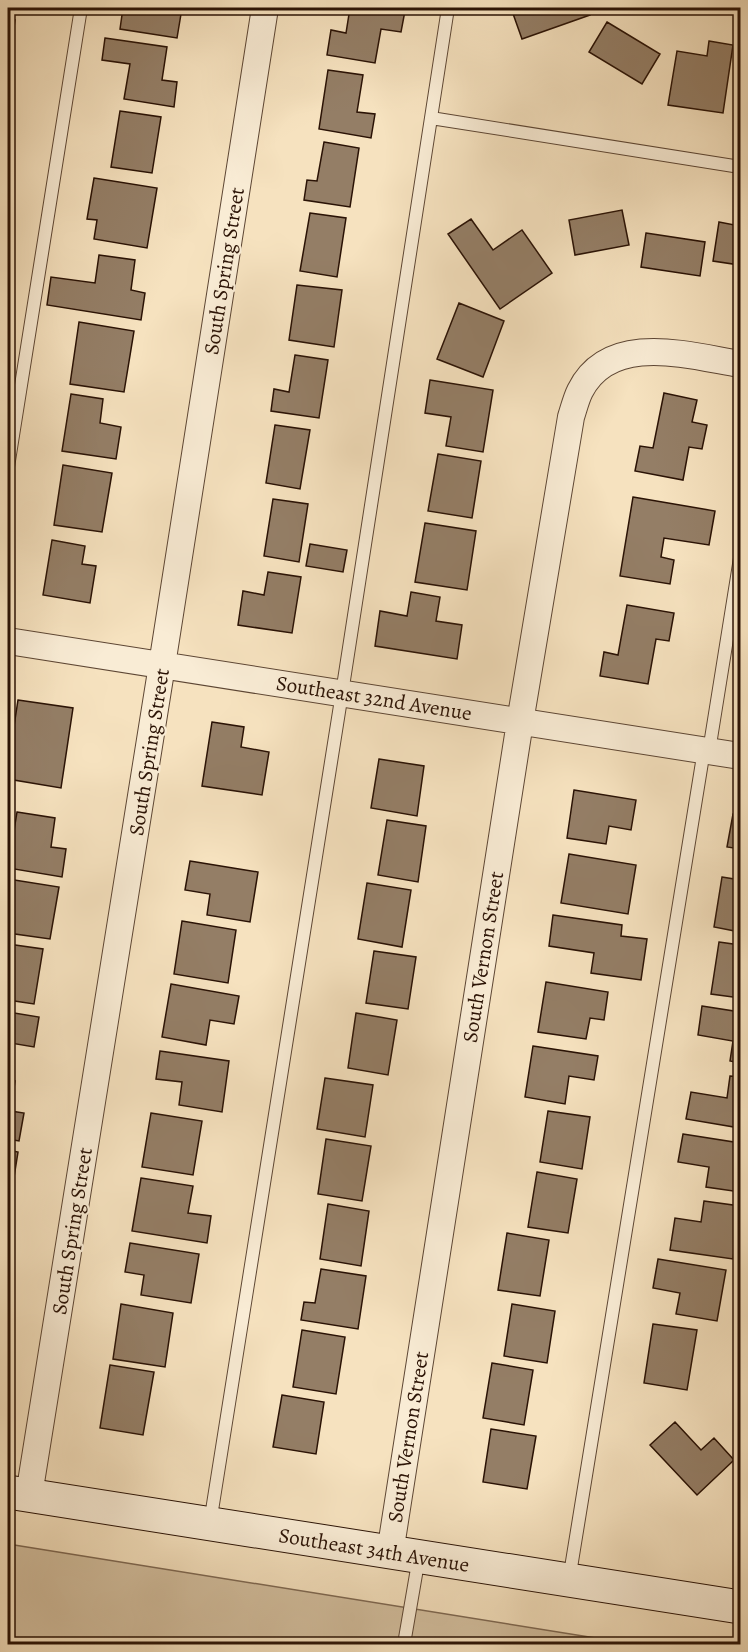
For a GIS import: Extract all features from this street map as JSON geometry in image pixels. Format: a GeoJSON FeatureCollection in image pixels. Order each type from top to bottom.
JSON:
{"type":"FeatureCollection","features":[{"type":"Feature","properties":{"kind":"main road","name":"Southeast 34th Avenue"},"geometry":{"type":"LineString","coordinates":[[18,1493],[741,1607]]}},
{"type":"Feature","properties":{"kind":"street","name":"South Spring Street"},"geometry":{"type":"LineString","coordinates":[[18,1493],[162,665],[265,8]]}},
{"type":"Feature","properties":{"kind":"street","name":"South Vernon Street"},"geometry":{"type":"LineString","coordinates":[[404,1554],[520,722],[571,417],[580,390],[597,369],[625,354],[656,351],[741,364]]}},
{"type":"Feature","properties":{"kind":"street","name":"Southeast 32nd Avenue"},"geometry":{"type":"LineString","coordinates":[[8,641],[741,756]]}},
{"type":"Feature","properties":{"kind":"lane"},"geometry":{"type":"LineString","coordinates":[[8,467],[81,8]]}},
{"type":"Feature","properties":{"kind":"lane"},"geometry":{"type":"LineString","coordinates":[[210,1524],[448,8]]}},
{"type":"Feature","properties":{"kind":"lane"},"geometry":{"type":"LineString","coordinates":[[431,118],[741,167]]}},
{"type":"Feature","properties":{"kind":"lane"},"geometry":{"type":"LineString","coordinates":[[569,1581],[740,557]]}},
{"type":"Feature","properties":{"kind":"lane"},"geometry":{"type":"LineString","coordinates":[[404,1554],[404,1644]]}},
{"type":"Feature","properties":{"kind":"shaded area"},"geometry":{"type":"Polygon","coordinates":[[[8,1544],[633,1644],[8,1644],[8,1544]]]}},
{"type":"Feature","properties":{"kind":"building"},"geometry":{"type":"Polygon","coordinates":[[[123,8],[182,8],[177,38],[120,29],[123,8]]]}},
{"type":"Feature","properties":{"kind":"building"},"geometry":{"type":"Polygon","coordinates":[[[350,8],[405,11],[401,32],[381,29],[375,63],[327,55],[331,30],[346,33],[350,8]]]}},
{"type":"Feature","properties":{"kind":"building"},"geometry":{"type":"Polygon","coordinates":[[[511,8],[587,8],[590,15],[522,39],[511,8]]]}},
{"type":"Feature","properties":{"kind":"building"},"geometry":{"type":"Polygon","coordinates":[[[8,19],[15,20],[8,70],[8,19]]]}},
{"type":"Feature","properties":{"kind":"building"},"geometry":{"type":"Polygon","coordinates":[[[607,22],[660,54],[642,84],[589,52],[607,22]]]}},
{"type":"Feature","properties":{"kind":"building"},"geometry":{"type":"Polygon","coordinates":[[[105,38],[167,47],[162,80],[177,82],[174,107],[124,99],[130,64],[102,60],[105,38]]]}},
{"type":"Feature","properties":{"kind":"building"},"geometry":{"type":"Polygon","coordinates":[[[709,41],[733,45],[723,113],[668,105],[677,51],[707,56],[709,41]]]}},
{"type":"Feature","properties":{"kind":"building"},"geometry":{"type":"Polygon","coordinates":[[[328,70],[363,75],[357,112],[375,114],[371,138],[319,129],[328,70]]]}},
{"type":"Feature","properties":{"kind":"building"},"geometry":{"type":"Polygon","coordinates":[[[120,111],[161,117],[152,173],[111,167],[120,111]]]}},
{"type":"Feature","properties":{"kind":"building"},"geometry":{"type":"Polygon","coordinates":[[[324,142],[359,148],[350,207],[304,200],[307,180],[317,181],[324,142]]]}},
{"type":"Feature","properties":{"kind":"building"},"geometry":{"type":"Polygon","coordinates":[[[94,178],[157,188],[147,248],[94,239],[97,220],[87,219],[94,178]]]}},
{"type":"Feature","properties":{"kind":"building"},"geometry":{"type":"Polygon","coordinates":[[[622,210],[629,245],[575,255],[569,220],[622,210]]]}},
{"type":"Feature","properties":{"kind":"building"},"geometry":{"type":"Polygon","coordinates":[[[310,213],[346,218],[337,277],[300,271],[310,213]]]}},
{"type":"Feature","properties":{"kind":"building"},"geometry":{"type":"Polygon","coordinates":[[[471,219],[493,250],[522,230],[552,273],[500,309],[448,234],[471,219]]]}},
{"type":"Feature","properties":{"kind":"building"},"geometry":{"type":"Polygon","coordinates":[[[719,222],[740,226],[740,291],[735,290],[739,265],[713,261],[719,222]]]}},
{"type":"Feature","properties":{"kind":"building"},"geometry":{"type":"Polygon","coordinates":[[[646,233],[705,242],[700,276],[641,267],[646,233]]]}},
{"type":"Feature","properties":{"kind":"building"},"geometry":{"type":"Polygon","coordinates":[[[99,255],[135,260],[131,290],[145,293],[141,320],[47,305],[51,277],[95,283],[99,255]]]}},
{"type":"Feature","properties":{"kind":"building"},"geometry":{"type":"Polygon","coordinates":[[[297,285],[342,290],[334,347],[289,340],[297,285]]]}},
{"type":"Feature","properties":{"kind":"building"},"geometry":{"type":"Polygon","coordinates":[[[459,303],[504,321],[483,377],[437,359],[459,303]]]}},
{"type":"Feature","properties":{"kind":"building"},"geometry":{"type":"Polygon","coordinates":[[[79,322],[134,331],[124,392],[70,384],[79,322]]]}},
{"type":"Feature","properties":{"kind":"building"},"geometry":{"type":"Polygon","coordinates":[[[295,355],[328,360],[319,418],[271,411],[274,389],[289,392],[295,355]]]}},
{"type":"Feature","properties":{"kind":"building"},"geometry":{"type":"Polygon","coordinates":[[[430,380],[493,390],[483,452],[446,446],[451,417],[425,413],[430,380]]]}},
{"type":"Feature","properties":{"kind":"building"},"geometry":{"type":"Polygon","coordinates":[[[664,393],[697,400],[692,422],[707,425],[702,449],[689,447],[683,480],[635,471],[640,446],[653,448],[664,393]]]}},
{"type":"Feature","properties":{"kind":"building"},"geometry":{"type":"Polygon","coordinates":[[[71,394],[103,399],[100,423],[121,427],[116,459],[62,451],[71,394]]]}},
{"type":"Feature","properties":{"kind":"building"},"geometry":{"type":"Polygon","coordinates":[[[275,425],[310,430],[300,489],[266,483],[275,425]]]}},
{"type":"Feature","properties":{"kind":"building"},"geometry":{"type":"Polygon","coordinates":[[[438,454],[481,461],[472,518],[428,511],[438,454]]]}},
{"type":"Feature","properties":{"kind":"building"},"geometry":{"type":"Polygon","coordinates":[[[63,465],[112,473],[102,532],[54,525],[63,465]]]}},
{"type":"Feature","properties":{"kind":"building"},"geometry":{"type":"Polygon","coordinates":[[[633,497],[715,511],[709,545],[664,538],[661,557],[674,560],[670,584],[620,576],[633,497]]]}},
{"type":"Feature","properties":{"kind":"building"},"geometry":{"type":"Polygon","coordinates":[[[273,499],[308,504],[299,562],[264,556],[273,499]]]}},
{"type":"Feature","properties":{"kind":"building"},"geometry":{"type":"Polygon","coordinates":[[[425,523],[476,531],[467,590],[415,582],[425,523]]]}},
{"type":"Feature","properties":{"kind":"building"},"geometry":{"type":"Polygon","coordinates":[[[52,540],[85,546],[82,564],[96,566],[90,603],[43,595],[52,540]]]}},
{"type":"Feature","properties":{"kind":"building"},"geometry":{"type":"Polygon","coordinates":[[[310,544],[347,550],[343,572],[306,566],[310,544]]]}},
{"type":"Feature","properties":{"kind":"building"},"geometry":{"type":"Polygon","coordinates":[[[268,572],[301,577],[292,633],[238,625],[243,591],[264,595],[268,572]]]}},
{"type":"Feature","properties":{"kind":"building"},"geometry":{"type":"Polygon","coordinates":[[[411,592],[440,597],[436,621],[462,625],[457,659],[375,646],[380,611],[407,616],[411,592]]]}},
{"type":"Feature","properties":{"kind":"building"},"geometry":{"type":"Polygon","coordinates":[[[627,605],[674,613],[669,641],[656,639],[648,684],[600,676],[604,652],[618,655],[627,605]]]}},
{"type":"Feature","properties":{"kind":"building"},"geometry":{"type":"Polygon","coordinates":[[[740,649],[740,677],[736,676],[740,649]]]}},
{"type":"Feature","properties":{"kind":"building"},"geometry":{"type":"Polygon","coordinates":[[[18,700],[73,708],[61,788],[8,779],[18,700]]]}},
{"type":"Feature","properties":{"kind":"building"},"geometry":{"type":"Polygon","coordinates":[[[212,722],[244,727],[241,747],[269,752],[262,795],[202,786],[212,722]]]}},
{"type":"Feature","properties":{"kind":"building"},"geometry":{"type":"Polygon","coordinates":[[[379,759],[424,766],[417,816],[371,808],[379,759]]]}},
{"type":"Feature","properties":{"kind":"building"},"geometry":{"type":"Polygon","coordinates":[[[574,790],[636,800],[631,830],[609,826],[606,844],[567,838],[574,790]]]}},
{"type":"Feature","properties":{"kind":"building"},"geometry":{"type":"Polygon","coordinates":[[[17,812],[55,818],[51,847],[66,849],[62,877],[8,868],[17,812]]]}},
{"type":"Feature","properties":{"kind":"building"},"geometry":{"type":"Polygon","coordinates":[[[733,814],[740,815],[740,849],[727,847],[733,814]]]}},
{"type":"Feature","properties":{"kind":"building"},"geometry":{"type":"Polygon","coordinates":[[[387,820],[426,826],[418,882],[378,875],[387,820]]]}},
{"type":"Feature","properties":{"kind":"building"},"geometry":{"type":"Polygon","coordinates":[[[569,854],[636,865],[628,914],[561,903],[569,854]]]}},
{"type":"Feature","properties":{"kind":"building"},"geometry":{"type":"Polygon","coordinates":[[[190,861],[258,872],[250,922],[207,915],[210,894],[185,890],[190,861]]]}},
{"type":"Feature","properties":{"kind":"building"},"geometry":{"type":"Polygon","coordinates":[[[722,877],[740,880],[740,932],[714,927],[722,877]]]}},
{"type":"Feature","properties":{"kind":"building"},"geometry":{"type":"Polygon","coordinates":[[[8,879],[59,887],[50,939],[8,933],[8,879]]]}},
{"type":"Feature","properties":{"kind":"building"},"geometry":{"type":"Polygon","coordinates":[[[367,883],[411,890],[402,947],[358,939],[367,883]]]}},
{"type":"Feature","properties":{"kind":"building"},"geometry":{"type":"Polygon","coordinates":[[[553,915],[622,925],[621,936],[647,939],[641,980],[591,973],[594,953],[549,946],[553,915]]]}},
{"type":"Feature","properties":{"kind":"building"},"geometry":{"type":"Polygon","coordinates":[[[182,921],[236,930],[228,983],[174,974],[182,921]]]}},
{"type":"Feature","properties":{"kind":"building"},"geometry":{"type":"Polygon","coordinates":[[[719,942],[740,945],[740,998],[711,994],[719,942]]]}},
{"type":"Feature","properties":{"kind":"building"},"geometry":{"type":"Polygon","coordinates":[[[8,944],[43,949],[34,1004],[8,1000],[8,944]]]}},
{"type":"Feature","properties":{"kind":"building"},"geometry":{"type":"Polygon","coordinates":[[[374,951],[416,957],[408,1009],[366,1003],[374,951]]]}},
{"type":"Feature","properties":{"kind":"building"},"geometry":{"type":"Polygon","coordinates":[[[546,982],[608,992],[604,1020],[590,1018],[586,1039],[538,1032],[546,982]]]}},
{"type":"Feature","properties":{"kind":"building"},"geometry":{"type":"Polygon","coordinates":[[[171,984],[239,996],[234,1024],[210,1020],[206,1045],[162,1037],[171,984]]]}},
{"type":"Feature","properties":{"kind":"building"},"geometry":{"type":"Polygon","coordinates":[[[702,1006],[740,1012],[740,1063],[730,1061],[733,1041],[698,1035],[702,1006]]]}},
{"type":"Feature","properties":{"kind":"building"},"geometry":{"type":"Polygon","coordinates":[[[8,1012],[39,1017],[34,1047],[11,1043],[8,1063],[8,1012]]]}},
{"type":"Feature","properties":{"kind":"building"},"geometry":{"type":"Polygon","coordinates":[[[356,1013],[397,1020],[388,1075],[348,1068],[356,1013]]]}},
{"type":"Feature","properties":{"kind":"building"},"geometry":{"type":"Polygon","coordinates":[[[533,1046],[598,1056],[594,1080],[569,1076],[565,1104],[525,1097],[533,1046]]]}},
{"type":"Feature","properties":{"kind":"building"},"geometry":{"type":"Polygon","coordinates":[[[160,1051],[229,1061],[222,1112],[179,1105],[182,1082],[156,1079],[160,1051]]]}},
{"type":"Feature","properties":{"kind":"building"},"geometry":{"type":"Polygon","coordinates":[[[730,1076],[740,1077],[740,1128],[686,1119],[691,1092],[727,1098],[730,1076]]]}},
{"type":"Feature","properties":{"kind":"building"},"geometry":{"type":"Polygon","coordinates":[[[325,1078],[373,1085],[365,1137],[317,1129],[325,1078]]]}},
{"type":"Feature","properties":{"kind":"building"},"geometry":{"type":"Polygon","coordinates":[[[8,1080],[15,1081],[11,1111],[24,1113],[19,1141],[8,1139],[8,1080]]]}},
{"type":"Feature","properties":{"kind":"building"},"geometry":{"type":"Polygon","coordinates":[[[548,1111],[590,1117],[582,1169],[540,1162],[548,1111]]]}},
{"type":"Feature","properties":{"kind":"building"},"geometry":{"type":"Polygon","coordinates":[[[151,1113],[202,1121],[193,1175],[142,1167],[151,1113]]]}},
{"type":"Feature","properties":{"kind":"building"},"geometry":{"type":"Polygon","coordinates":[[[683,1134],[740,1143],[740,1192],[706,1187],[709,1167],[678,1162],[683,1134]]]}},
{"type":"Feature","properties":{"kind":"building"},"geometry":{"type":"Polygon","coordinates":[[[326,1139],[371,1146],[362,1201],[318,1194],[326,1139]]]}},
{"type":"Feature","properties":{"kind":"building"},"geometry":{"type":"Polygon","coordinates":[[[8,1150],[18,1152],[10,1202],[8,1201],[8,1150]]]}},
{"type":"Feature","properties":{"kind":"building"},"geometry":{"type":"Polygon","coordinates":[[[537,1172],[577,1179],[568,1233],[528,1227],[537,1172]]]}},
{"type":"Feature","properties":{"kind":"building"},"geometry":{"type":"Polygon","coordinates":[[[141,1178],[193,1186],[188,1213],[211,1216],[207,1243],[132,1231],[141,1178]]]}},
{"type":"Feature","properties":{"kind":"building"},"geometry":{"type":"Polygon","coordinates":[[[704,1201],[740,1206],[733,1259],[670,1250],[675,1218],[701,1222],[704,1201]]]}},
{"type":"Feature","properties":{"kind":"building"},"geometry":{"type":"Polygon","coordinates":[[[328,1204],[369,1211],[361,1266],[320,1259],[328,1204]]]}},
{"type":"Feature","properties":{"kind":"building"},"geometry":{"type":"Polygon","coordinates":[[[507,1233],[549,1240],[540,1296],[498,1290],[507,1233]]]}},
{"type":"Feature","properties":{"kind":"building"},"geometry":{"type":"Polygon","coordinates":[[[130,1243],[199,1254],[191,1303],[141,1295],[144,1275],[125,1272],[130,1243]]]}},
{"type":"Feature","properties":{"kind":"building"},"geometry":{"type":"Polygon","coordinates":[[[658,1259],[726,1270],[717,1321],[676,1314],[680,1293],[653,1288],[658,1259]]]}},
{"type":"Feature","properties":{"kind":"building"},"geometry":{"type":"Polygon","coordinates":[[[321,1269],[366,1276],[358,1329],[301,1320],[304,1302],[315,1303],[321,1269]]]}},
{"type":"Feature","properties":{"kind":"building"},"geometry":{"type":"Polygon","coordinates":[[[121,1304],[173,1313],[165,1367],[113,1359],[121,1304]]]}},
{"type":"Feature","properties":{"kind":"building"},"geometry":{"type":"Polygon","coordinates":[[[512,1304],[555,1311],[547,1363],[504,1356],[512,1304]]]}},
{"type":"Feature","properties":{"kind":"building"},"geometry":{"type":"Polygon","coordinates":[[[653,1324],[697,1330],[687,1390],[644,1383],[653,1324]]]}},
{"type":"Feature","properties":{"kind":"building"},"geometry":{"type":"Polygon","coordinates":[[[302,1330],[345,1337],[336,1394],[293,1387],[302,1330]]]}},
{"type":"Feature","properties":{"kind":"building"},"geometry":{"type":"Polygon","coordinates":[[[492,1363],[533,1370],[524,1425],[483,1418],[492,1363]]]}},
{"type":"Feature","properties":{"kind":"building"},"geometry":{"type":"Polygon","coordinates":[[[110,1365],[154,1372],[143,1435],[100,1428],[110,1365]]]}},
{"type":"Feature","properties":{"kind":"building"},"geometry":{"type":"Polygon","coordinates":[[[282,1395],[324,1402],[316,1454],[273,1447],[282,1395]]]}},
{"type":"Feature","properties":{"kind":"building"},"geometry":{"type":"Polygon","coordinates":[[[675,1422],[701,1450],[714,1438],[734,1460],[697,1495],[650,1445],[675,1422]]]}},
{"type":"Feature","properties":{"kind":"building"},"geometry":{"type":"Polygon","coordinates":[[[491,1429],[536,1436],[527,1489],[483,1482],[491,1429]]]}}]}
